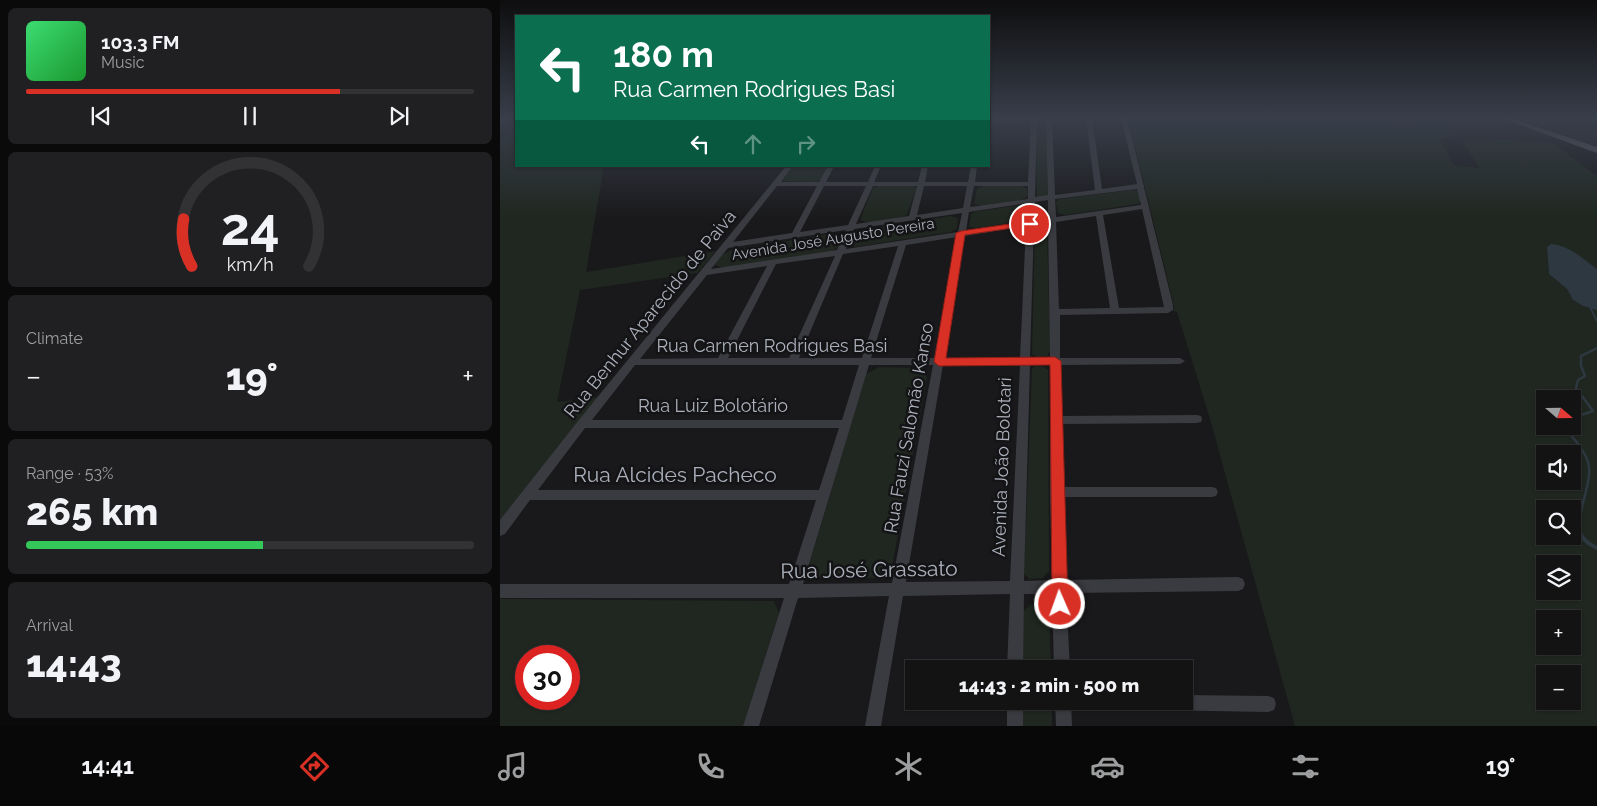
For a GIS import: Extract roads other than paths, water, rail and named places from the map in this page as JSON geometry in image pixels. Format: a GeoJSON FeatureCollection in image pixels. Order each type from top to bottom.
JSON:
{"type":"FeatureCollection","features":[{"type":"Feature","properties":{"kind":"street","name":"Avenida João Bolotari"},"geometry":{"type":"LineString","coordinates":[[1015,660],[1016,588],[1034,152]]}},
{"type":"Feature","properties":{"kind":"street"},"geometry":{"type":"LineString","coordinates":[[1050,152],[1055,312],[1056,492],[1062,660]]}},
{"type":"Feature","properties":{"kind":"street"},"geometry":{"type":"LineString","coordinates":[[1094,152],[1098,191]]}},
{"type":"Feature","properties":{"kind":"street"},"geometry":{"type":"LineString","coordinates":[[1055,312],[1168,310],[1170,305],[1132,152]]}},
{"type":"Feature","properties":{"kind":"street","name":"Rua Benhur Aparecido de Paiva"},"geometry":{"type":"LineString","coordinates":[[500,530],[582,424],[789,167]]}},
{"type":"Feature","properties":{"kind":"street"},"geometry":{"type":"LineString","coordinates":[[796,236],[796,231],[830,167]]}},
{"type":"Feature","properties":{"kind":"street"},"geometry":{"type":"LineString","coordinates":[[792,362],[878,167]]}},
{"type":"Feature","properties":{"kind":"street"},"geometry":{"type":"LineString","coordinates":[[912,219],[925,167]]}},
{"type":"Feature","properties":{"kind":"street","name":"Rua Fauzi Salomão Kanso"},"geometry":{"type":"LineString","coordinates":[[873,726],[974,167]]}},
{"type":"Feature","properties":{"kind":"street"},"geometry":{"type":"LineString","coordinates":[[775,184],[1032,184]]}},
{"type":"Feature","properties":{"kind":"street","name":"Avenida José Augusto Pereira"},"geometry":{"type":"LineString","coordinates":[[724,246],[1141,186]]}},
{"type":"Feature","properties":{"kind":"street","name":"Avenida José Augusto Pereira"},"geometry":{"type":"LineString","coordinates":[[703,273],[1146,206]]}},
{"type":"Feature","properties":{"kind":"street"},"geometry":{"type":"LineString","coordinates":[[1099,213],[1116,312]]}},
{"type":"Feature","properties":{"kind":"street"},"geometry":{"type":"LineString","coordinates":[[751,726],[903,242]]}},
{"type":"Feature","properties":{"kind":"street"},"geometry":{"type":"LineString","coordinates":[[721,362],[773,263]]}},
{"type":"Feature","properties":{"kind":"street","name":"Rua Carmen Rodrigues Basi"},"geometry":{"type":"LineString","coordinates":[[633,362],[1180,361]]}},
{"type":"Feature","properties":{"kind":"street"},"geometry":{"type":"LineString","coordinates":[[1056,420],[1197,419]]}},
{"type":"Feature","properties":{"kind":"street","name":"Rua Luiz Bolotário"},"geometry":{"type":"LineString","coordinates":[[582,424],[845,424]]}},
{"type":"Feature","properties":{"kind":"street"},"geometry":{"type":"LineString","coordinates":[[1056,492],[1212,492]]}},
{"type":"Feature","properties":{"kind":"street","name":"Rua Alcides Pacheco"},"geometry":{"type":"LineString","coordinates":[[527,495],[824,495]]}},
{"type":"Feature","properties":{"kind":"street","name":"Rua José Grassato"},"geometry":{"type":"LineString","coordinates":[[500,590],[793,591],[1238,584]]}},
{"type":"Feature","properties":{"kind":"street"},"geometry":{"type":"LineString","coordinates":[[1193,703],[1268,704]]}},
{"type":"Feature","properties":{"kind":"street"},"geometry":{"type":"LineString","coordinates":[[1015,710],[1015,726]]}},
{"type":"Feature","properties":{"kind":"street"},"geometry":{"type":"LineString","coordinates":[[1063,710],[1064,726]]}},
{"type":"Feature","properties":{"kind":"waterway"},"geometry":{"type":"LineString","coordinates":[[1597,309],[1590,307],[1597,321]]}},
{"type":"Feature","properties":{"kind":"waterway"},"geometry":{"type":"LineString","coordinates":[[1577,390],[1576,388],[1578,380],[1585,376],[1581,366],[1581,356],[1597,348]]}},
{"type":"Feature","properties":{"kind":"waterway"},"geometry":{"type":"LineString","coordinates":[[1581,395],[1593,411],[1581,415]]}},
{"type":"Feature","properties":{"kind":"waterway"},"geometry":{"type":"LineString","coordinates":[[1570,435],[1584,452],[1589,468],[1581,511]]}},
{"type":"Feature","properties":{"kind":"waterway"},"geometry":{"type":"LineString","coordinates":[[1581,535],[1586,541],[1597,548]]}}]}
